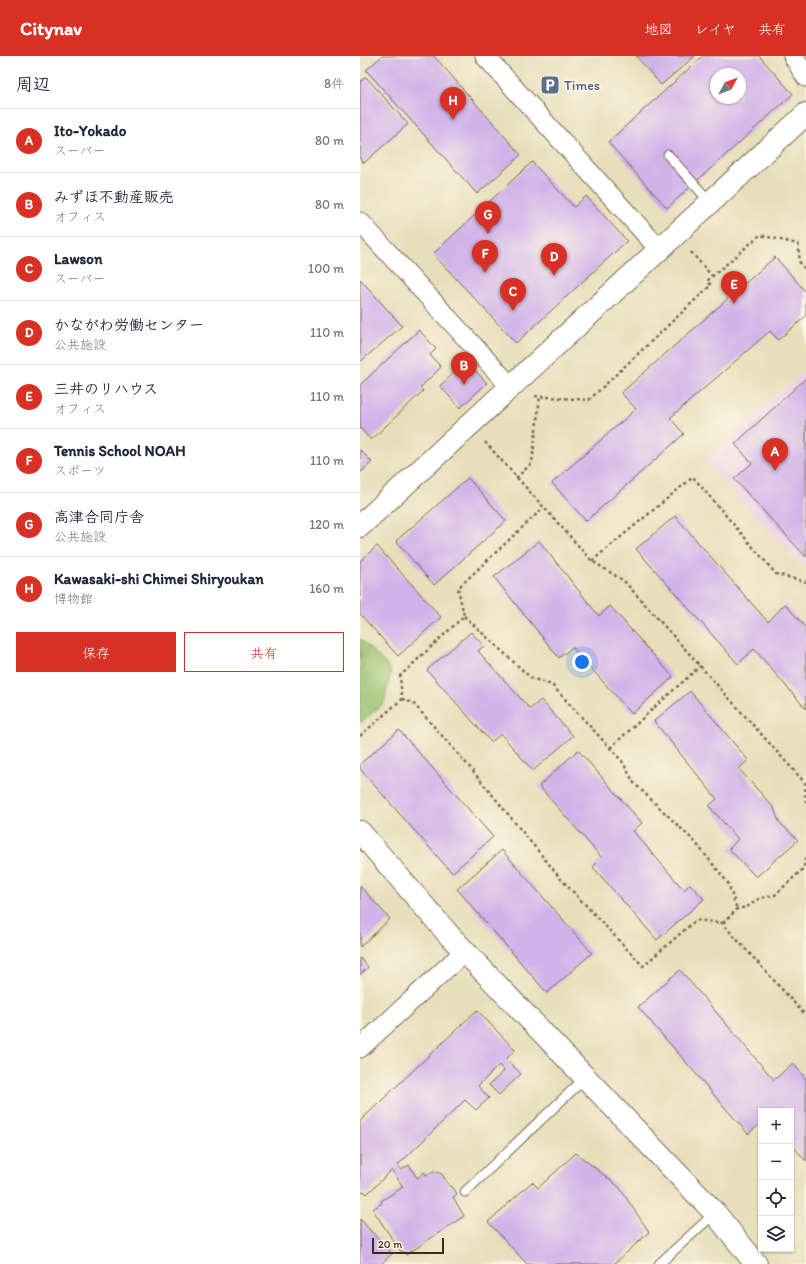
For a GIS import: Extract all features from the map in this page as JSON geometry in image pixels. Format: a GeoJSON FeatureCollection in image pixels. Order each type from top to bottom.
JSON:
{"type":"FeatureCollection","features":[{"type":"Feature","properties":{"kind":"street"},"geometry":{"type":"LineString","coordinates":[[484,56],[660,249]]}},
{"type":"Feature","properties":{"kind":"street"},"geometry":{"type":"LineString","coordinates":[[793,56],[806,77]]}},
{"type":"Feature","properties":{"kind":"street"},"geometry":{"type":"LineString","coordinates":[[360,526],[520,391],[660,249],[806,114]]}},
{"type":"Feature","properties":{"kind":"street"},"geometry":{"type":"LineString","coordinates":[[360,222],[520,391]]}},
{"type":"Feature","properties":{"kind":"street"},"geometry":{"type":"LineString","coordinates":[[360,832],[449,935],[715,1213],[756,1264]]}},
{"type":"Feature","properties":{"kind":"street"},"geometry":{"type":"LineString","coordinates":[[360,1048],[465,951]]}},
{"type":"Feature","properties":{"kind":"lane"},"geometry":{"type":"LineString","coordinates":[[668,155],[710,202]]}},
{"type":"Feature","properties":{"kind":"lane"},"geometry":{"type":"LineString","coordinates":[[465,1192],[586,1077]]}},
{"type":"Feature","properties":{"kind":"lane"},"geometry":{"type":"LineString","coordinates":[[659,1264],[715,1213]]}},
{"type":"Feature","properties":{"kind":"path"},"geometry":{"type":"LineString","coordinates":[[520,391],[540,396],[589,400],[711,285],[707,281],[712,276],[760,235],[798,244],[800,263],[806,270]]}},
{"type":"Feature","properties":{"kind":"path"},"geometry":{"type":"LineString","coordinates":[[690,251],[712,276]]}},
{"type":"Feature","properties":{"kind":"path"},"geometry":{"type":"LineString","coordinates":[[516,478],[532,463],[540,396]]}},
{"type":"Feature","properties":{"kind":"path"},"geometry":{"type":"LineString","coordinates":[[484,441],[543,508],[592,560],[624,581],[805,783],[806,805]]}},
{"type":"Feature","properties":{"kind":"path"},"geometry":{"type":"LineString","coordinates":[[592,560],[693,477],[776,574],[806,582]]}},
{"type":"Feature","properties":{"kind":"path"},"geometry":{"type":"LineString","coordinates":[[543,508],[458,588],[464,616],[531,678],[552,685],[622,761],[634,783],[695,842],[728,883],[737,909]]}},
{"type":"Feature","properties":{"kind":"path"},"geometry":{"type":"LineString","coordinates":[[402,699],[400,676],[464,616]]}},
{"type":"Feature","properties":{"kind":"path"},"geometry":{"type":"LineString","coordinates":[[610,748],[700,666]]}},
{"type":"Feature","properties":{"kind":"path"},"geometry":{"type":"LineString","coordinates":[[360,736],[402,699]]}},
{"type":"Feature","properties":{"kind":"path"},"geometry":{"type":"LineString","coordinates":[[402,699],[413,702],[467,764],[561,878],[643,966],[696,920],[722,923],[806,1016]]}},
{"type":"Feature","properties":{"kind":"path"},"geometry":{"type":"LineString","coordinates":[[722,923],[737,909],[747,908],[760,898],[775,895],[804,868],[806,856]]}},
{"type":"Feature","properties":{"kind":"shaded area"},"geometry":{"type":"Polygon","coordinates":[[[806,369],[806,569],[705,462],[806,369]]]}},
{"type":"Feature","properties":{"kind":"green space"},"geometry":{"type":"Polygon","coordinates":[[[360,638],[391,670],[384,703],[360,723],[360,638]]]}},
{"type":"Feature","properties":{"kind":"building"},"geometry":{"type":"Polygon","coordinates":[[[382,56],[434,56],[521,155],[477,194],[366,70],[382,56]]]}},
{"type":"Feature","properties":{"kind":"building"},"geometry":{"type":"Polygon","coordinates":[[[636,56],[695,56],[661,85],[636,56]]]}},
{"type":"Feature","properties":{"kind":"building"},"geometry":{"type":"Polygon","coordinates":[[[703,56],[759,56],[793,94],[667,208],[608,142],[703,56]]]}},
{"type":"Feature","properties":{"kind":"building"},"geometry":{"type":"Polygon","coordinates":[[[366,77],[408,124],[364,163],[360,159],[360,82],[366,77]]]}},
{"type":"Feature","properties":{"kind":"building"},"geometry":{"type":"Polygon","coordinates":[[[532,162],[574,207],[586,196],[627,241],[516,343],[433,254],[532,162]]]}},
{"type":"Feature","properties":{"kind":"building"},"geometry":{"type":"Polygon","coordinates":[[[775,257],[806,292],[806,316],[778,340],[770,331],[670,418],[684,434],[586,521],[552,483],[636,409],[621,393],[775,257]]]}},
{"type":"Feature","properties":{"kind":"building"},"geometry":{"type":"Polygon","coordinates":[[[360,279],[402,326],[360,362],[360,279]]]}},
{"type":"Feature","properties":{"kind":"building"},"geometry":{"type":"Polygon","coordinates":[[[419,330],[436,349],[430,355],[441,367],[420,388],[423,391],[371,440],[360,428],[360,385],[419,330]]]}},
{"type":"Feature","properties":{"kind":"building"},"geometry":{"type":"Polygon","coordinates":[[[466,361],[487,383],[460,408],[440,386],[466,361]]]}},
{"type":"Feature","properties":{"kind":"building"},"geometry":{"type":"Polygon","coordinates":[[[806,378],[806,557],[734,479],[752,463],[735,444],[806,378]]]}},
{"type":"Feature","properties":{"kind":"building"},"geometry":{"type":"Polygon","coordinates":[[[360,450],[372,462],[360,473],[360,450]]]}},
{"type":"Feature","properties":{"kind":"building"},"geometry":{"type":"Polygon","coordinates":[[[468,478],[506,521],[434,585],[396,541],[468,478]]]}},
{"type":"Feature","properties":{"kind":"building"},"geometry":{"type":"Polygon","coordinates":[[[675,516],[768,622],[785,604],[806,628],[806,709],[754,649],[738,664],[636,549],[675,516]]]}},
{"type":"Feature","properties":{"kind":"building"},"geometry":{"type":"Polygon","coordinates":[[[539,541],[599,616],[610,606],[673,677],[632,714],[572,647],[559,658],[494,577],[539,541]]]}},
{"type":"Feature","properties":{"kind":"building"},"geometry":{"type":"Polygon","coordinates":[[[377,546],[441,617],[398,656],[360,614],[360,561],[377,546]]]}},
{"type":"Feature","properties":{"kind":"building"},"geometry":{"type":"Polygon","coordinates":[[[471,632],[484,646],[478,651],[530,709],[541,700],[573,736],[533,771],[501,734],[491,742],[427,670],[471,632]]]}},
{"type":"Feature","properties":{"kind":"building"},"geometry":{"type":"Polygon","coordinates":[[[690,691],[748,760],[739,769],[774,808],[779,822],[798,840],[756,877],[729,849],[738,839],[709,806],[717,799],[654,721],[690,691]]]}},
{"type":"Feature","properties":{"kind":"building"},"geometry":{"type":"Polygon","coordinates":[[[399,730],[493,837],[452,873],[360,769],[360,764],[399,730]]]}},
{"type":"Feature","properties":{"kind":"building"},"geometry":{"type":"Polygon","coordinates":[[[578,750],[642,823],[633,831],[684,890],[690,884],[704,899],[657,940],[593,867],[602,858],[539,786],[578,750]]]}},
{"type":"Feature","properties":{"kind":"building"},"geometry":{"type":"Polygon","coordinates":[[[502,850],[592,953],[547,993],[457,889],[502,850]]]}},
{"type":"Feature","properties":{"kind":"building"},"geometry":{"type":"Polygon","coordinates":[[[360,886],[390,919],[360,947],[360,886]]]}},
{"type":"Feature","properties":{"kind":"building"},"geometry":{"type":"Polygon","coordinates":[[[360,958],[368,967],[360,975],[360,958]]]}},
{"type":"Feature","properties":{"kind":"building"},"geometry":{"type":"Polygon","coordinates":[[[680,970],[774,1080],[793,1063],[806,1079],[806,1161],[794,1147],[794,1108],[758,1108],[758,1126],[748,1134],[638,1007],[680,970]]]}},
{"type":"Feature","properties":{"kind":"building"},"geometry":{"type":"Polygon","coordinates":[[[477,1010],[515,1050],[506,1059],[521,1074],[499,1095],[489,1085],[504,1071],[499,1065],[478,1086],[489,1098],[476,1110],[465,1100],[398,1165],[401,1170],[409,1165],[417,1178],[424,1172],[426,1175],[434,1171],[442,1174],[449,1186],[452,1186],[457,1194],[453,1197],[464,1216],[406,1255],[403,1251],[401,1252],[373,1209],[382,1203],[381,1201],[403,1187],[392,1170],[367,1194],[364,1191],[360,1195],[360,1121],[477,1010]]]}},
{"type":"Feature","properties":{"kind":"building"},"geometry":{"type":"Polygon","coordinates":[[[576,1153],[619,1187],[649,1232],[614,1264],[527,1264],[488,1222],[532,1182],[538,1188],[576,1153]]]}},
{"type":"Feature","properties":{"kind":"building"},"geometry":{"type":"Polygon","coordinates":[[[360,1219],[392,1254],[381,1264],[360,1264],[360,1219]]]}},
{"type":"Feature","properties":{"kind":"place","name":"Times"},"geometry":{"type":"Point","coordinates":[550,85]}},
{"type":"Feature","properties":{"kind":"place","name":"Kawasaki-shi Chimei Shiryoukan"},"geometry":{"type":"Point","coordinates":[453,120]}},
{"type":"Feature","properties":{"kind":"place","name":"高津合同庁舎"},"geometry":{"type":"Point","coordinates":[488,234]}},
{"type":"Feature","properties":{"kind":"place","name":"Tennis School NOAH"},"geometry":{"type":"Point","coordinates":[485,273]}},
{"type":"Feature","properties":{"kind":"place","name":"かながわ労働センター"},"geometry":{"type":"Point","coordinates":[554,276]}},
{"type":"Feature","properties":{"kind":"place","name":"三井のリハウス"},"geometry":{"type":"Point","coordinates":[734,304]}},
{"type":"Feature","properties":{"kind":"place","name":"Lawson"},"geometry":{"type":"Point","coordinates":[513,311]}},
{"type":"Feature","properties":{"kind":"place","name":"みずほ不動産販売"},"geometry":{"type":"Point","coordinates":[464,385]}},
{"type":"Feature","properties":{"kind":"place","name":"Ito-Yokado"},"geometry":{"type":"Point","coordinates":[775,471]}}]}
